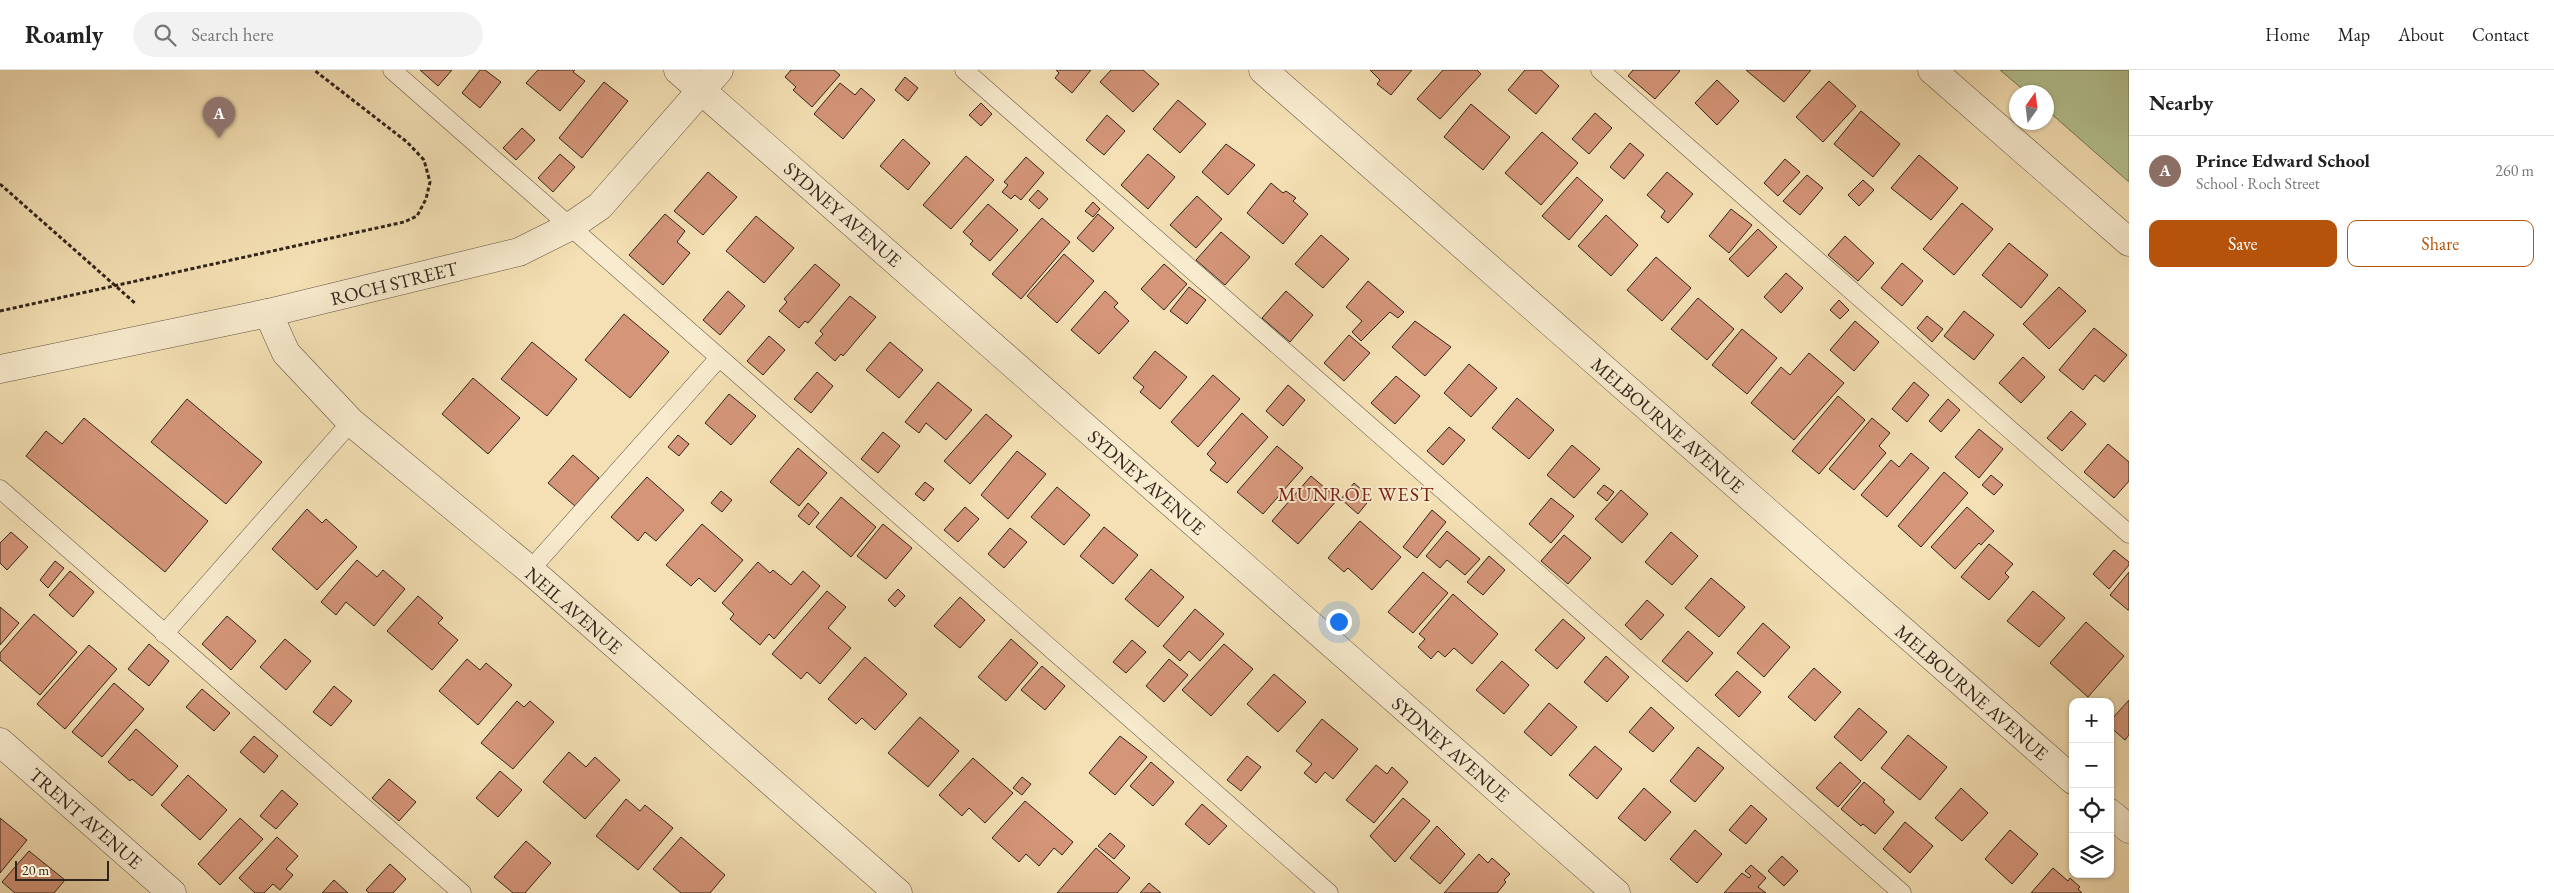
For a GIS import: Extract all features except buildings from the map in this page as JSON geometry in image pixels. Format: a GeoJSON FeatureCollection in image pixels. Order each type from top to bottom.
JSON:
{"type":"FeatureCollection","features":[{"type":"Feature","properties":{"kind":"street","name":"SYDNEY AVENUE"},"geometry":{"type":"LineString","coordinates":[[678,70],[710,80],[1616,893]]}},
{"type":"Feature","properties":{"kind":"street","name":"MELBOURNE AVENUE"},"geometry":{"type":"LineString","coordinates":[[1263,70],[2069,776]]}},
{"type":"Feature","properties":{"kind":"street"},"geometry":{"type":"LineString","coordinates":[[1932,70],[2129,242]]}},
{"type":"Feature","properties":{"kind":"street","name":"ROCH STREET"},"geometry":{"type":"LineString","coordinates":[[0,369],[268,313],[518,252],[571,226],[600,206],[710,80]]}},
{"type":"Feature","properties":{"kind":"street","name":"NEIL AVENUE"},"geometry":{"type":"LineString","coordinates":[[268,313],[286,352],[351,422],[530,570],[898,893]]}},
{"type":"Feature","properties":{"kind":"street","name":"TRENT AVENUE"},"geometry":{"type":"LineString","coordinates":[[0,742],[172,893]]}},
{"type":"Feature","properties":{"kind":"street"},"geometry":{"type":"LineString","coordinates":[[2114,816],[2129,829]]}},
{"type":"Feature","properties":{"kind":"lane"},"geometry":{"type":"LineString","coordinates":[[392,70],[571,226],[718,359],[1329,893]]}},
{"type":"Feature","properties":{"kind":"lane"},"geometry":{"type":"LineString","coordinates":[[964,70],[1902,893]]}},
{"type":"Feature","properties":{"kind":"lane"},"geometry":{"type":"LineString","coordinates":[[1600,70],[2129,534]]}},
{"type":"Feature","properties":{"kind":"lane"},"geometry":{"type":"LineString","coordinates":[[530,570],[718,359]]}},
{"type":"Feature","properties":{"kind":"lane"},"geometry":{"type":"LineString","coordinates":[[164,634],[351,422]]}},
{"type":"Feature","properties":{"kind":"lane"},"geometry":{"type":"LineString","coordinates":[[0,489],[462,893]]}},
{"type":"Feature","properties":{"kind":"path"},"geometry":{"type":"LineString","coordinates":[[0,311],[404,222],[417,216],[426,199],[430,182],[424,160],[408,142],[314,70]]}},
{"type":"Feature","properties":{"kind":"path"},"geometry":{"type":"LineString","coordinates":[[0,184],[136,304]]}},
{"type":"Feature","properties":{"kind":"green space"},"geometry":{"type":"Polygon","coordinates":[[[2000,70],[2129,70],[2129,182],[2054,116],[2054,85],[2018,85],[2000,70]]]}},
{"type":"Feature","properties":{"kind":"place","name":"Prince Edward School"},"geometry":{"type":"Point","coordinates":[219,138]}},
{"type":"Feature","properties":{"kind":"district","name":"MUNROE WEST"},"geometry":{"type":"Point","coordinates":[1356,494]}}]}
